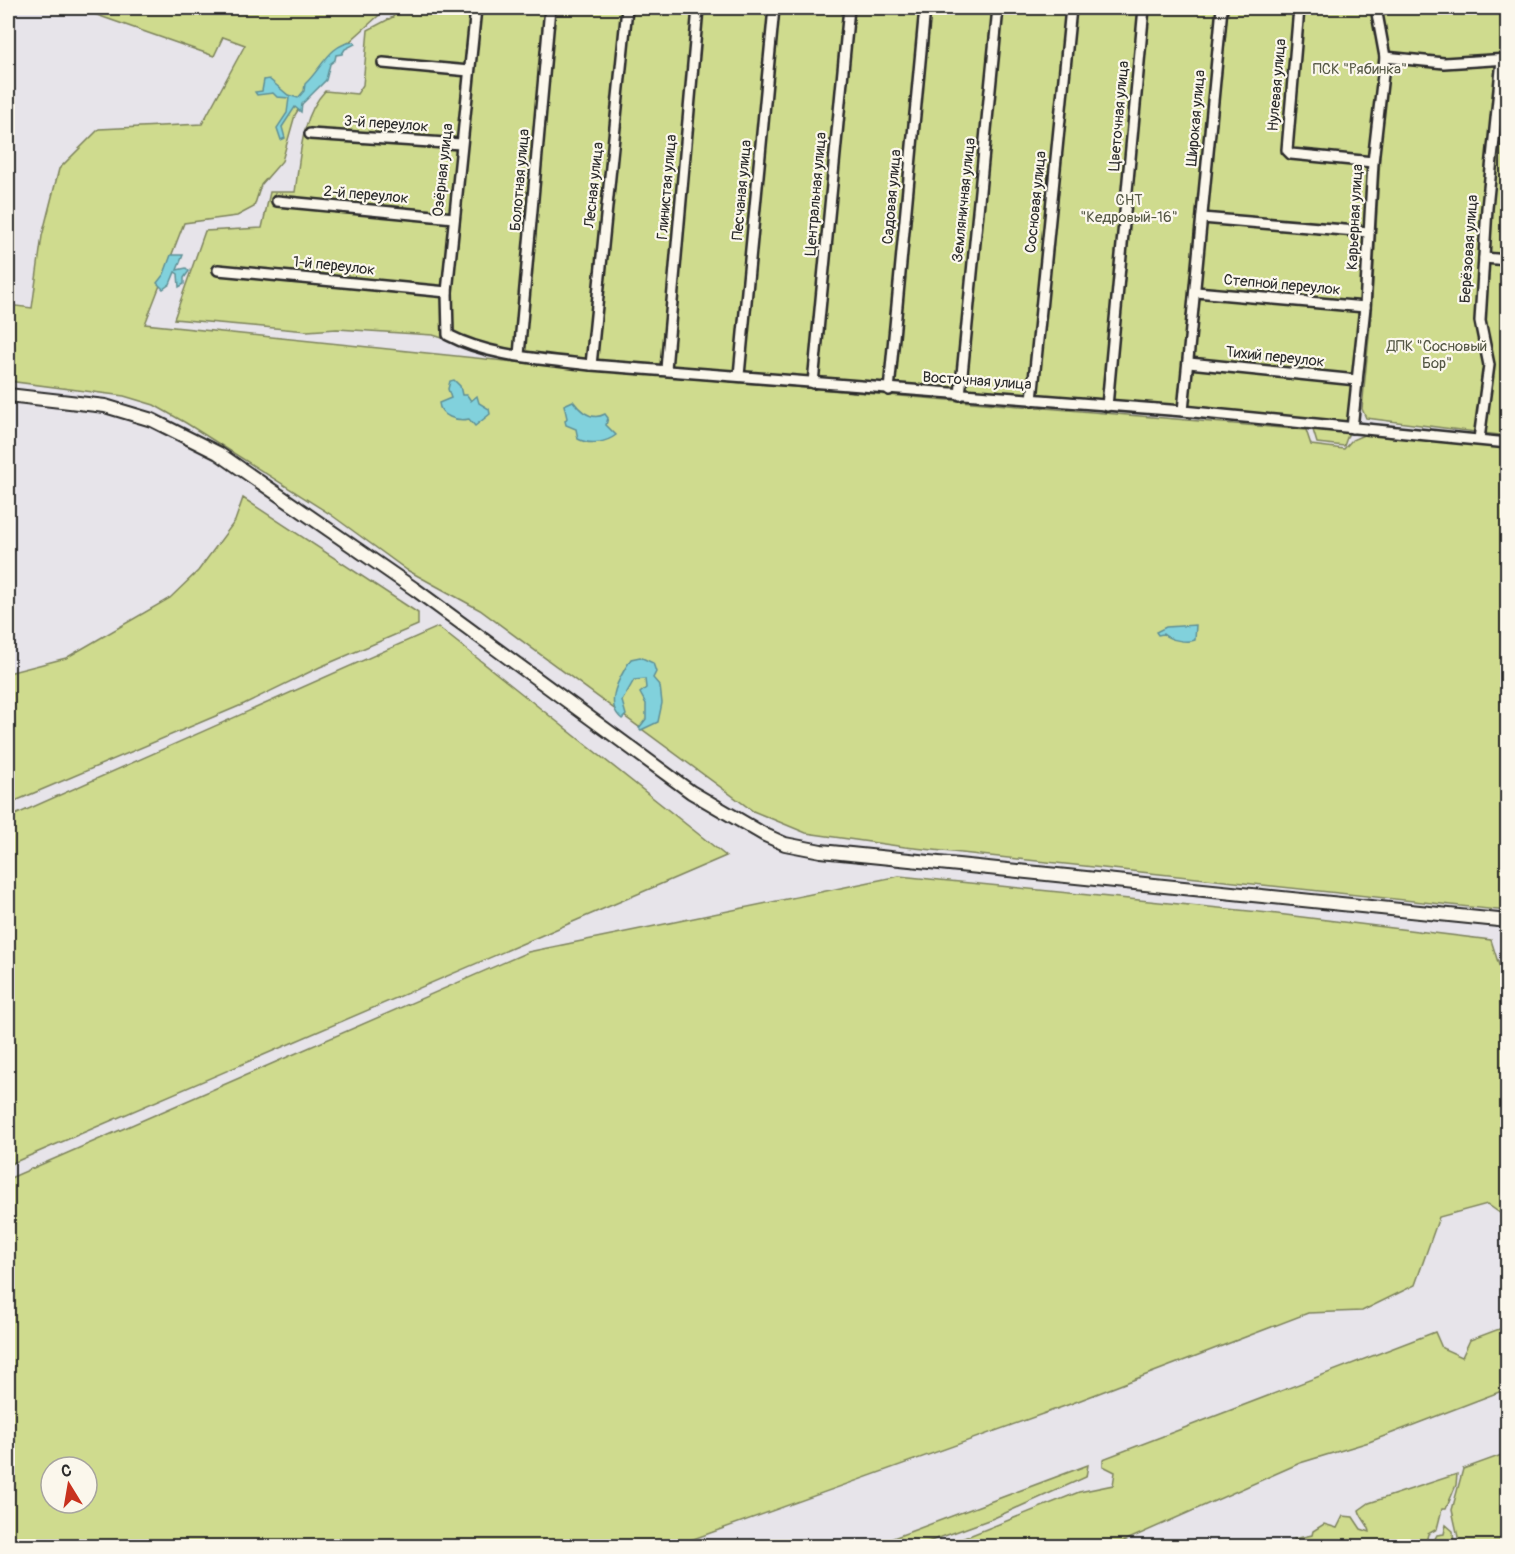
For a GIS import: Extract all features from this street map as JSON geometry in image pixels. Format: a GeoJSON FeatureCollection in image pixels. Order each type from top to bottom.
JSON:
{"type":"FeatureCollection","features":[{"type":"Feature","properties":{"kind":"street","name":"Озёрная улица"},"geometry":{"type":"LineString","coordinates":[[448,335],[447,292],[476,8]]}},
{"type":"Feature","properties":{"kind":"street","name":"Болотная улица"},"geometry":{"type":"LineString","coordinates":[[519,355],[550,8]]}},
{"type":"Feature","properties":{"kind":"street","name":"Лесная улица"},"geometry":{"type":"LineString","coordinates":[[591,365],[627,8]]}},
{"type":"Feature","properties":{"kind":"street","name":"Глинистая улица"},"geometry":{"type":"LineString","coordinates":[[666,369],[698,8]]}},
{"type":"Feature","properties":{"kind":"street","name":"Песчаная улица"},"geometry":{"type":"LineString","coordinates":[[739,375],[774,8]]}},
{"type":"Feature","properties":{"kind":"street","name":"Центральная улица"},"geometry":{"type":"LineString","coordinates":[[813,383],[849,8]]}},
{"type":"Feature","properties":{"kind":"street","name":"Садовая улица"},"geometry":{"type":"LineString","coordinates":[[889,390],[925,8]]}},
{"type":"Feature","properties":{"kind":"street","name":"Земляничная улица"},"geometry":{"type":"LineString","coordinates":[[960,395],[998,8]]}},
{"type":"Feature","properties":{"kind":"street","name":"Сосновая улица"},"geometry":{"type":"LineString","coordinates":[[1032,400],[1071,8]]}},
{"type":"Feature","properties":{"kind":"street","name":"Цветочная улица"},"geometry":{"type":"LineString","coordinates":[[1107,406],[1144,8]]}},
{"type":"Feature","properties":{"kind":"street","name":"Широкая улица"},"geometry":{"type":"LineString","coordinates":[[1183,411],[1221,8]]}},
{"type":"Feature","properties":{"kind":"street","name":"Нулевая улица"},"geometry":{"type":"LineString","coordinates":[[1299,8],[1287,150],[1292,154],[1373,162]]}},
{"type":"Feature","properties":{"kind":"street","name":"Карьерная улица"},"geometry":{"type":"LineString","coordinates":[[1352,428],[1365,308],[1373,162],[1385,57],[1376,8]]}},
{"type":"Feature","properties":{"kind":"street"},"geometry":{"type":"LineString","coordinates":[[1385,57],[1444,63],[1505,60]]}},
{"type":"Feature","properties":{"kind":"street","name":"Берёзовая улица"},"geometry":{"type":"LineString","coordinates":[[1479,439],[1489,365],[1480,321],[1484,258],[1505,60]]}},
{"type":"Feature","properties":{"kind":"street"},"geometry":{"type":"LineString","coordinates":[[383,63],[469,72]]}},
{"type":"Feature","properties":{"kind":"street","name":"3-й переулок"},"geometry":{"type":"LineString","coordinates":[[310,134],[461,144]]}},
{"type":"Feature","properties":{"kind":"street","name":"2-й переулок"},"geometry":{"type":"LineString","coordinates":[[277,201],[454,218]]}},
{"type":"Feature","properties":{"kind":"street"},"geometry":{"type":"LineString","coordinates":[[1202,218],[1368,232]]}},
{"type":"Feature","properties":{"kind":"street"},"geometry":{"type":"LineString","coordinates":[[1484,258],[1508,260]]}},
{"type":"Feature","properties":{"kind":"street","name":"1-й переулок"},"geometry":{"type":"LineString","coordinates":[[218,270],[447,292]]}},
{"type":"Feature","properties":{"kind":"street","name":"Степной переулок"},"geometry":{"type":"LineString","coordinates":[[1196,292],[1365,308]]}},
{"type":"Feature","properties":{"kind":"street","name":"Восточная улица"},"geometry":{"type":"LineString","coordinates":[[448,335],[463,343],[519,355],[591,365],[739,375],[889,390],[1183,411],[1508,443]]}},
{"type":"Feature","properties":{"kind":"street","name":"Тихий переулок"},"geometry":{"type":"LineString","coordinates":[[1189,363],[1357,380]]}},
{"type":"Feature","properties":{"kind":"street"},"geometry":{"type":"LineString","coordinates":[[8,394],[105,406],[152,420],[218,453],[416,590],[691,792],[746,826],[785,844],[821,851],[1508,921]]}},
{"type":"Feature","properties":{"kind":"green space"},"geometry":{"type":"Polygon","coordinates":[[[77,8],[387,8],[327,62],[295,115],[282,161],[261,185],[254,207],[237,216],[184,223],[145,324],[602,371],[1306,430],[1311,445],[1344,449],[1352,440],[1366,434],[1467,442],[1507,448],[1507,911],[905,847],[806,833],[753,811],[480,610],[407,570],[330,514],[186,423],[154,405],[124,396],[8,381],[8,305],[32,308],[42,236],[59,169],[99,129],[202,124],[245,45],[223,37],[214,56],[77,8]]]}},
{"type":"Feature","properties":{"kind":"green space","name":"СНТ \"Кедровый-16\""},"geometry":{"type":"Polygon","coordinates":[[[397,8],[1507,8],[1507,436],[1366,418],[1362,409],[1371,316],[1380,157],[1368,157],[1363,294],[1349,432],[1344,446],[1317,443],[1313,430],[1110,409],[505,358],[433,335],[337,329],[307,331],[174,319],[205,231],[262,228],[270,192],[295,192],[306,125],[317,101],[325,91],[357,94],[363,85],[368,30],[393,17],[397,8]]]}},
{"type":"Feature","properties":{"kind":"green space"},"geometry":{"type":"Polygon","coordinates":[[[243,498],[418,613],[418,625],[320,667],[244,704],[8,804],[8,673],[66,658],[170,598],[198,571],[235,521],[243,498]]]}},
{"type":"Feature","properties":{"kind":"green space"},"geometry":{"type":"Polygon","coordinates":[[[438,627],[726,856],[8,1165],[8,818],[438,627]]]}},
{"type":"Feature","properties":{"kind":"green space"},"geometry":{"type":"Polygon","coordinates":[[[899,876],[1269,913],[1491,940],[1503,978],[1507,979],[1507,1218],[1487,1204],[1439,1217],[1415,1285],[1362,1311],[1308,1313],[1065,1406],[674,1546],[8,1546],[8,1179],[528,952],[899,876]]]}},
{"type":"Feature","properties":{"kind":"green space"},"geometry":{"type":"Polygon","coordinates":[[[1507,1326],[1507,1389],[1369,1442],[1300,1463],[1113,1546],[944,1546],[1079,1492],[1113,1485],[1115,1472],[1103,1466],[1103,1459],[1435,1332],[1442,1348],[1462,1357],[1470,1340],[1507,1326]]]}},
{"type":"Feature","properties":{"kind":"green space"},"geometry":{"type":"Polygon","coordinates":[[[1507,1453],[1507,1546],[1460,1546],[1452,1510],[1463,1469],[1507,1453]]]}},
{"type":"Feature","properties":{"kind":"green space"},"geometry":{"type":"Polygon","coordinates":[[[1088,1465],[1086,1477],[994,1518],[917,1546],[872,1546],[1088,1465]]]}},
{"type":"Feature","properties":{"kind":"green space"},"geometry":{"type":"Polygon","coordinates":[[[1457,1474],[1456,1485],[1446,1509],[1442,1509],[1437,1529],[1428,1534],[1426,1542],[1432,1544],[1437,1535],[1444,1534],[1446,1525],[1453,1531],[1454,1546],[1300,1546],[1294,1539],[1312,1535],[1313,1531],[1324,1524],[1337,1528],[1343,1516],[1353,1517],[1361,1529],[1370,1532],[1359,1510],[1369,1503],[1457,1474]]]}},
{"type":"Feature","properties":{"kind":"water"},"geometry":{"type":"Polygon","coordinates":[[[354,42],[355,44],[345,49],[342,54],[336,55],[335,60],[330,64],[326,80],[302,104],[301,112],[295,107],[282,127],[285,138],[281,140],[277,128],[287,113],[289,98],[277,97],[273,93],[257,95],[255,92],[262,91],[264,80],[269,79],[288,95],[298,98],[304,91],[305,84],[332,52],[338,47],[354,42]]]}},
{"type":"Feature","properties":{"kind":"water"},"geometry":{"type":"Polygon","coordinates":[[[171,255],[183,255],[177,270],[186,268],[189,271],[184,278],[184,284],[179,287],[178,274],[175,272],[170,284],[163,289],[157,283],[164,274],[171,255]]]}},
{"type":"Feature","properties":{"kind":"water"},"geometry":{"type":"Polygon","coordinates":[[[454,380],[460,386],[462,395],[467,395],[471,401],[477,396],[479,403],[489,409],[490,414],[475,426],[469,419],[459,420],[446,415],[440,408],[439,403],[451,398],[448,389],[450,381],[454,380]]]}},
{"type":"Feature","properties":{"kind":"water"},"geometry":{"type":"Polygon","coordinates":[[[573,401],[591,416],[605,414],[608,418],[606,425],[616,435],[597,442],[578,439],[576,429],[566,425],[565,421],[567,418],[564,405],[573,401]]]}},
{"type":"Feature","properties":{"kind":"water"},"geometry":{"type":"Polygon","coordinates":[[[1196,625],[1195,640],[1191,641],[1174,639],[1163,634],[1158,635],[1156,632],[1166,627],[1196,625]]]}},
{"type":"Feature","properties":{"kind":"water"},"geometry":{"type":"Polygon","coordinates":[[[640,657],[653,663],[656,672],[653,678],[660,686],[662,703],[658,722],[641,730],[639,728],[646,719],[646,704],[640,693],[646,688],[645,679],[634,680],[622,701],[626,715],[622,719],[616,713],[614,706],[615,690],[622,673],[631,659],[640,657]]]}},
{"type":"Feature","properties":{"kind":"park label","name":"ПСК \"Рябинка\""},"geometry":{"type":"Point","coordinates":[1360,69]}},
{"type":"Feature","properties":{"kind":"park label","name":"ДПК \"Сосновый Бор\""},"geometry":{"type":"Point","coordinates":[1437,354]}}]}
